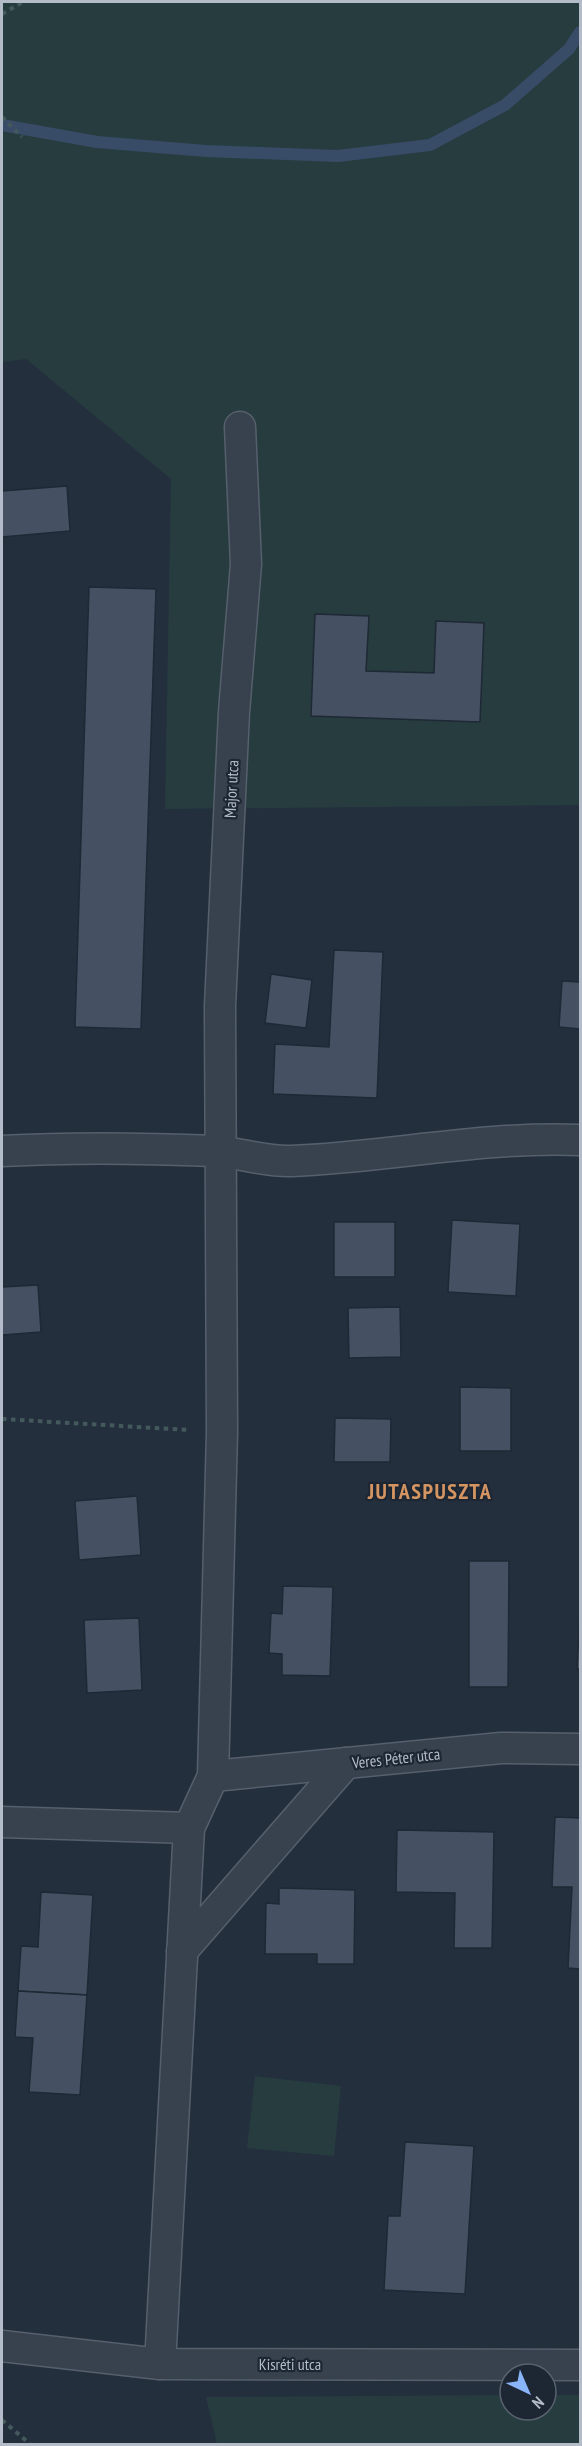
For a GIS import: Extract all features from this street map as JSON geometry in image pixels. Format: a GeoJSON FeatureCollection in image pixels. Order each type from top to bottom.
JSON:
{"type":"FeatureCollection","features":[{"type":"Feature","properties":{"kind":"street","name":"Major utca"},"geometry":{"type":"LineString","coordinates":[[213,1776],[222,1432],[220,1006],[234,712],[246,564],[240,427]]}},
{"type":"Feature","properties":{"kind":"street"},"geometry":{"type":"LineString","coordinates":[[2,1151],[76,1147],[222,1152],[289,1161],[533,1138],[580,1140]]}},
{"type":"Feature","properties":{"kind":"street","name":"Veres Péter utca"},"geometry":{"type":"LineString","coordinates":[[213,1776],[501,1748],[580,1749]]}},
{"type":"Feature","properties":{"kind":"street"},"geometry":{"type":"LineString","coordinates":[[182,1951],[346,1763]]}},
{"type":"Feature","properties":{"kind":"street"},"geometry":{"type":"LineString","coordinates":[[160,2364],[189,1828],[213,1776]]}},
{"type":"Feature","properties":{"kind":"street"},"geometry":{"type":"LineString","coordinates":[[2,1822],[189,1828]]}},
{"type":"Feature","properties":{"kind":"street","name":"Kisréti utca"},"geometry":{"type":"LineString","coordinates":[[2,2346],[160,2364],[580,2366]]}},
{"type":"Feature","properties":{"kind":"path"},"geometry":{"type":"LineString","coordinates":[[2,14],[23,2]]}},
{"type":"Feature","properties":{"kind":"path"},"geometry":{"type":"LineString","coordinates":[[2,117],[22,137]]}},
{"type":"Feature","properties":{"kind":"path"},"geometry":{"type":"LineString","coordinates":[[2,1419],[222,1432]]}},
{"type":"Feature","properties":{"kind":"path"},"geometry":{"type":"LineString","coordinates":[[2,2420],[30,2445]]}},
{"type":"Feature","properties":{"kind":"green space"},"geometry":{"type":"Polygon","coordinates":[[[2,2],[580,2],[580,805],[165,809],[171,479],[26,359],[2,362],[2,2]]]}},
{"type":"Feature","properties":{"kind":"green space"},"geometry":{"type":"Polygon","coordinates":[[[255,2076],[341,2086],[334,2156],[247,2148],[255,2076]]]}},
{"type":"Feature","properties":{"kind":"green space"},"geometry":{"type":"Polygon","coordinates":[[[498,2395],[498,2422],[558,2422],[558,2395],[580,2395],[580,2444],[217,2444],[206,2397],[498,2395]]]}},
{"type":"Feature","properties":{"kind":"building"},"geometry":{"type":"Polygon","coordinates":[[[67,486],[70,531],[2,537],[2,491],[67,486]]]}},
{"type":"Feature","properties":{"kind":"building"},"geometry":{"type":"Polygon","coordinates":[[[89,587],[156,589],[141,1029],[75,1027],[89,587]]]}},
{"type":"Feature","properties":{"kind":"building"},"geometry":{"type":"Polygon","coordinates":[[[315,614],[369,616],[366,671],[434,673],[436,621],[484,623],[480,722],[311,716],[315,614]]]}},
{"type":"Feature","properties":{"kind":"building"},"geometry":{"type":"Polygon","coordinates":[[[334,950],[383,952],[377,1098],[273,1094],[275,1044],[329,1047],[334,950]]]}},
{"type":"Feature","properties":{"kind":"building"},"geometry":{"type":"Polygon","coordinates":[[[271,974],[312,980],[306,1028],[265,1023],[271,974]]]}},
{"type":"Feature","properties":{"kind":"building"},"geometry":{"type":"Polygon","coordinates":[[[562,981],[580,982],[580,1029],[559,1027],[562,981]]]}},
{"type":"Feature","properties":{"kind":"building"},"geometry":{"type":"Polygon","coordinates":[[[452,1220],[520,1224],[516,1296],[448,1292],[452,1220]]]}},
{"type":"Feature","properties":{"kind":"building"},"geometry":{"type":"Polygon","coordinates":[[[334,1222],[395,1222],[395,1277],[334,1277],[334,1222]]]}},
{"type":"Feature","properties":{"kind":"building"},"geometry":{"type":"Polygon","coordinates":[[[38,1285],[41,1332],[2,1335],[2,1287],[38,1285]]]}},
{"type":"Feature","properties":{"kind":"building"},"geometry":{"type":"Polygon","coordinates":[[[400,1307],[401,1357],[349,1358],[348,1308],[400,1307]]]}},
{"type":"Feature","properties":{"kind":"building"},"geometry":{"type":"Polygon","coordinates":[[[460,1387],[511,1388],[511,1451],[460,1451],[460,1387]]]}},
{"type":"Feature","properties":{"kind":"building"},"geometry":{"type":"Polygon","coordinates":[[[335,1418],[391,1419],[390,1462],[334,1462],[335,1418]]]}},
{"type":"Feature","properties":{"kind":"building"},"geometry":{"type":"Polygon","coordinates":[[[137,1496],[141,1555],[79,1560],[75,1501],[137,1496]]]}},
{"type":"Feature","properties":{"kind":"building"},"geometry":{"type":"Polygon","coordinates":[[[469,1561],[509,1561],[508,1687],[469,1687],[469,1561]]]}},
{"type":"Feature","properties":{"kind":"building"},"geometry":{"type":"Polygon","coordinates":[[[283,1586],[333,1587],[330,1676],[282,1675],[282,1654],[269,1653],[271,1613],[282,1614],[283,1586]]]}},
{"type":"Feature","properties":{"kind":"building"},"geometry":{"type":"Polygon","coordinates":[[[580,1611],[580,1669],[577,1669],[580,1611]]]}},
{"type":"Feature","properties":{"kind":"building"},"geometry":{"type":"Polygon","coordinates":[[[139,1618],[142,1690],[87,1693],[84,1620],[139,1618]]]}},
{"type":"Feature","properties":{"kind":"building"},"geometry":{"type":"Polygon","coordinates":[[[555,1817],[580,1818],[580,1969],[568,1968],[572,1887],[552,1887],[555,1817]]]}},
{"type":"Feature","properties":{"kind":"building"},"geometry":{"type":"Polygon","coordinates":[[[397,1830],[494,1832],[492,1948],[454,1948],[455,1893],[396,1892],[397,1830]]]}},
{"type":"Feature","properties":{"kind":"building"},"geometry":{"type":"Polygon","coordinates":[[[279,1888],[355,1890],[354,1964],[317,1964],[317,1954],[265,1954],[266,1903],[279,1904],[279,1888]]]}},
{"type":"Feature","properties":{"kind":"building"},"geometry":{"type":"Polygon","coordinates":[[[41,1892],[93,1895],[87,1995],[18,1991],[21,1946],[38,1947],[41,1892]]]}},
{"type":"Feature","properties":{"kind":"building"},"geometry":{"type":"Polygon","coordinates":[[[18,1991],[87,1995],[80,2095],[29,2092],[33,2038],[15,2037],[18,1991]]]}},
{"type":"Feature","properties":{"kind":"building"},"geometry":{"type":"Polygon","coordinates":[[[405,2142],[474,2146],[465,2294],[384,2290],[388,2216],[400,2216],[405,2142]]]}},
{"type":"Feature","properties":{"kind":"waterway"},"geometry":{"type":"LineString","coordinates":[[2,125],[97,142],[206,151],[338,156],[430,145],[505,105],[569,49],[580,32]]}},
{"type":"Feature","properties":{"kind":"district","name":"JUTASPUSZTA"},"geometry":{"type":"Point","coordinates":[430,1491]}}]}
